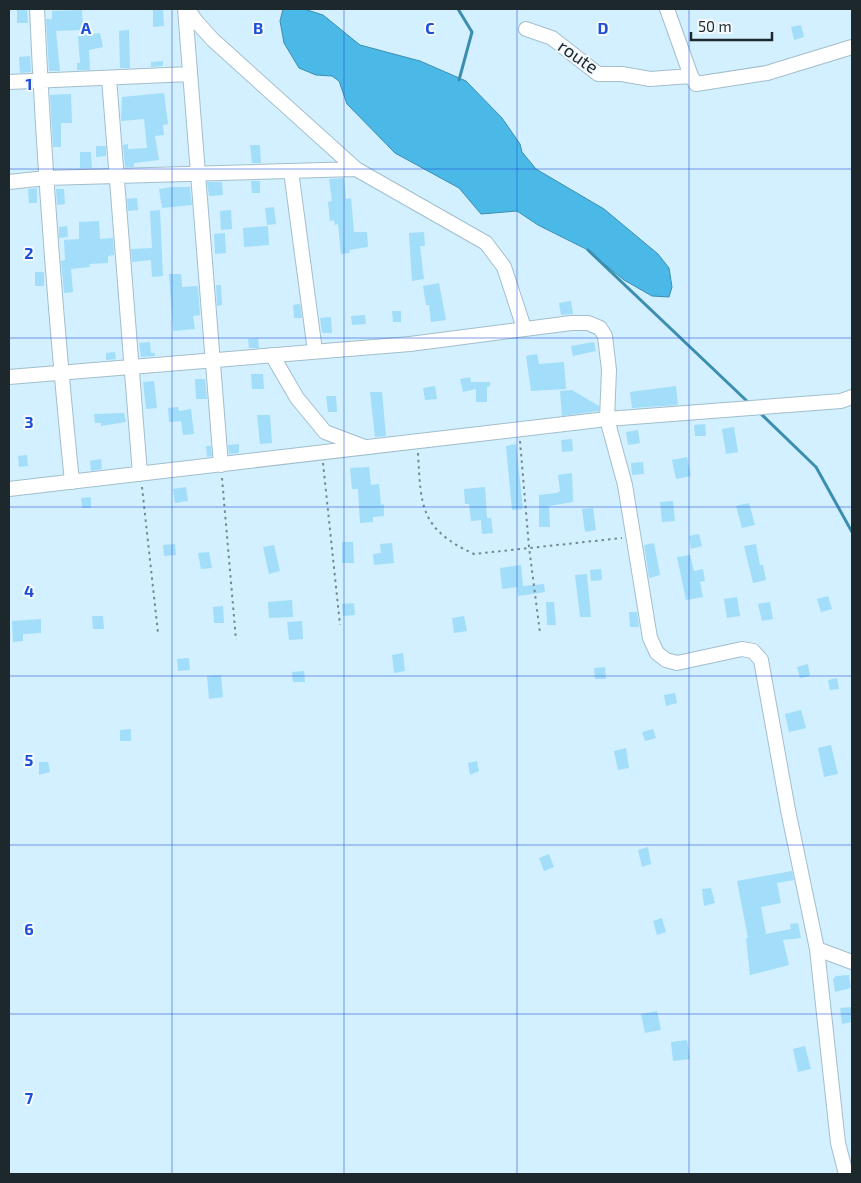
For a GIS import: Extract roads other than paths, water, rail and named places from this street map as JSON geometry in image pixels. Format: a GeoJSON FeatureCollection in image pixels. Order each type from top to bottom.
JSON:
{"type":"FeatureCollection","features":[{"type":"Feature","properties":{"kind":"street"},"geometry":{"type":"LineString","coordinates":[[37,9],[46,178],[60,372],[72,482]]}},
{"type":"Feature","properties":{"kind":"street"},"geometry":{"type":"LineString","coordinates":[[186,9],[197,173],[221,465]]}},
{"type":"Feature","properties":{"kind":"street"},"geometry":{"type":"LineString","coordinates":[[186,9],[213,40],[356,169],[486,243],[504,267],[524,328]]}},
{"type":"Feature","properties":{"kind":"street"},"geometry":{"type":"LineString","coordinates":[[667,9],[691,76]]}},
{"type":"Feature","properties":{"kind":"street","name":"route"},"geometry":{"type":"LineString","coordinates":[[526,29],[552,38],[598,74],[622,74],[650,79],[691,76],[696,84],[767,73],[852,48]]}},
{"type":"Feature","properties":{"kind":"street"},"geometry":{"type":"LineString","coordinates":[[9,82],[190,74]]}},
{"type":"Feature","properties":{"kind":"street"},"geometry":{"type":"LineString","coordinates":[[109,78],[130,366],[140,474]]}},
{"type":"Feature","properties":{"kind":"street"},"geometry":{"type":"LineString","coordinates":[[9,182],[46,178],[356,169]]}},
{"type":"Feature","properties":{"kind":"street"},"geometry":{"type":"LineString","coordinates":[[291,171],[315,351]]}},
{"type":"Feature","properties":{"kind":"street"},"geometry":{"type":"LineString","coordinates":[[9,376],[410,344],[524,328],[588,323],[600,328],[605,336],[609,370],[607,419],[625,485],[635,536],[650,638],[657,653],[666,660],[677,663],[742,649],[753,651],[761,660],[788,810],[817,949],[838,1142],[846,1174]]}},
{"type":"Feature","properties":{"kind":"street"},"geometry":{"type":"LineString","coordinates":[[272,355],[297,398],[324,432],[368,448]]}},
{"type":"Feature","properties":{"kind":"street"},"geometry":{"type":"LineString","coordinates":[[9,489],[607,419],[841,401],[852,396]]}},
{"type":"Feature","properties":{"kind":"street"},"geometry":{"type":"LineString","coordinates":[[817,949],[852,962]]}},
{"type":"Feature","properties":{"kind":"water"},"geometry":{"type":"Polygon","coordinates":[[[283,9],[304,9],[323,15],[360,45],[420,61],[466,81],[502,118],[520,144],[522,152],[536,169],[604,209],[658,254],[669,268],[672,287],[669,297],[652,296],[624,280],[586,249],[538,225],[517,211],[481,214],[459,188],[395,153],[347,104],[339,81],[332,76],[316,75],[299,68],[284,43],[280,21],[283,9]]]}},
{"type":"Feature","properties":{"kind":"waterway"},"geometry":{"type":"LineString","coordinates":[[458,9],[472,32],[459,80]]}},
{"type":"Feature","properties":{"kind":"waterway"},"geometry":{"type":"LineString","coordinates":[[588,250],[749,403]]}},
{"type":"Feature","properties":{"kind":"waterway"},"geometry":{"type":"LineString","coordinates":[[759,412],[816,467],[852,532]]}}]}
